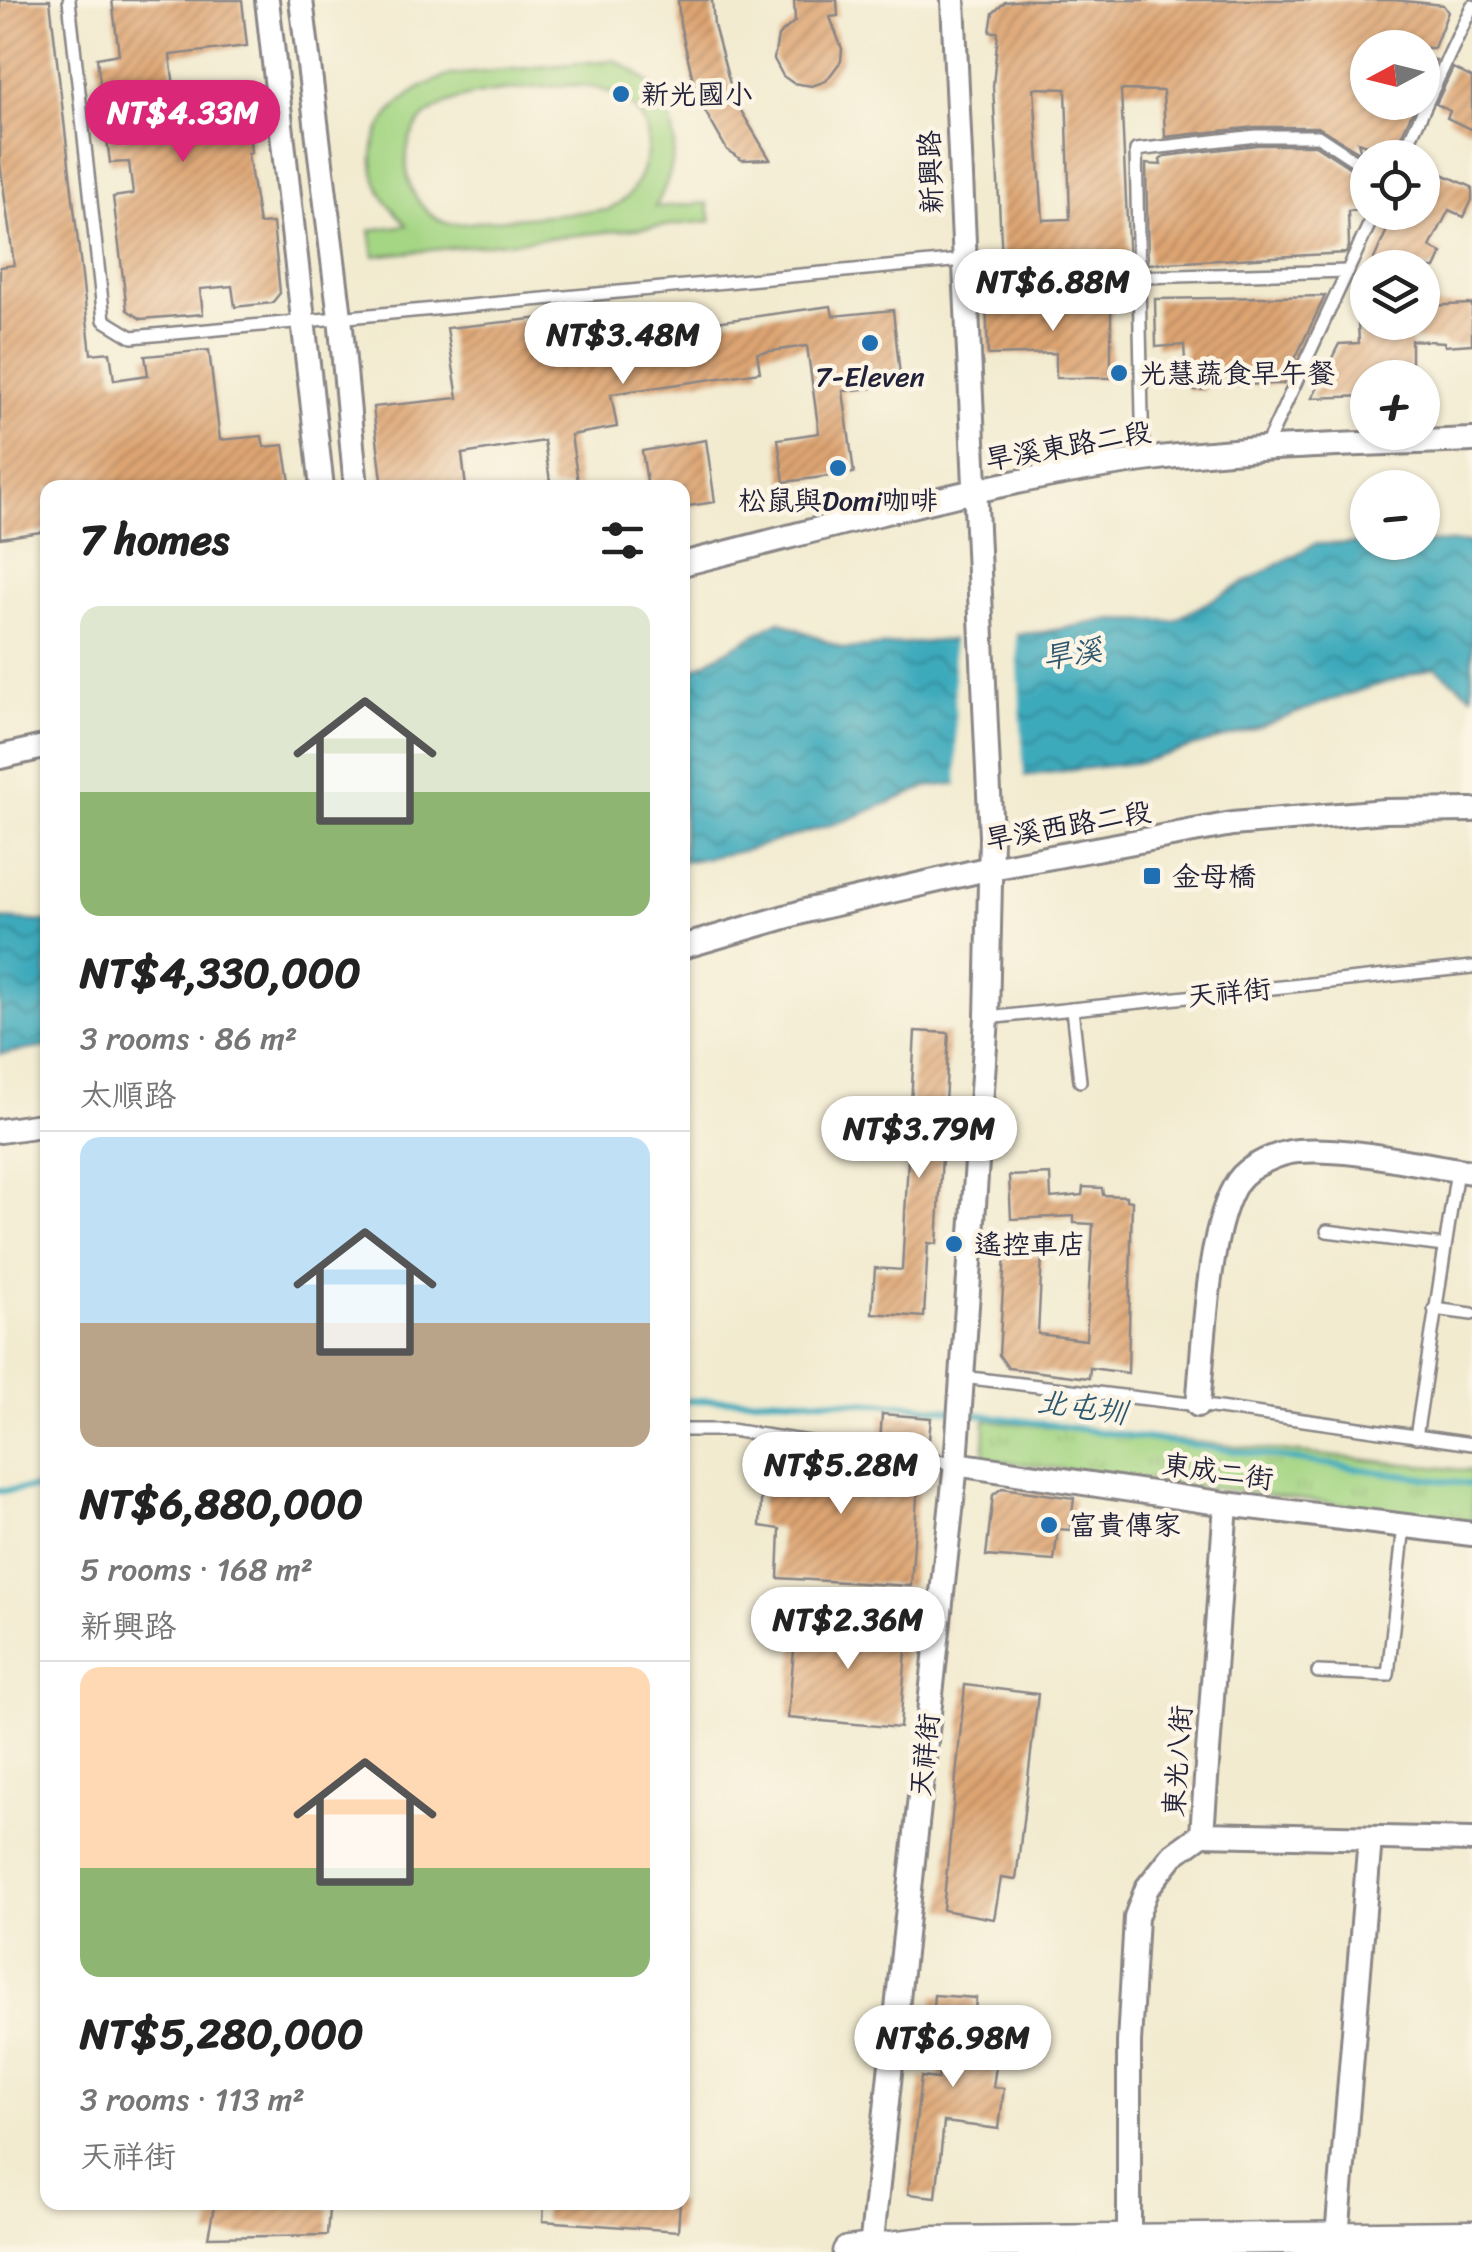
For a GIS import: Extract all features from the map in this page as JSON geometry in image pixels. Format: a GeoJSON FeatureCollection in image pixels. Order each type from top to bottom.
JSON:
{"type":"FeatureCollection","features":[{"type":"Feature","properties":{"kind":"street"},"geometry":{"type":"LineString","coordinates":[[266,0],[321,480]]}},
{"type":"Feature","properties":{"kind":"street"},"geometry":{"type":"LineString","coordinates":[[301,0],[340,317],[355,480]]}},
{"type":"Feature","properties":{"kind":"street","name":"新興路"},"geometry":{"type":"LineString","coordinates":[[953,0],[991,836]]}},
{"type":"Feature","properties":{"kind":"street","name":"旱溪東路二段"},"geometry":{"type":"LineString","coordinates":[[690,562],[973,492],[1143,460],[1265,448],[1472,440]]}},
{"type":"Feature","properties":{"kind":"street"},"geometry":{"type":"LineString","coordinates":[[0,757],[40,748]]}},
{"type":"Feature","properties":{"kind":"street","name":"旱溪西路二段"},"geometry":{"type":"LineString","coordinates":[[690,946],[809,910],[991,868],[1232,824],[1385,811],[1472,810]]}},
{"type":"Feature","properties":{"kind":"street","name":"天祥街"},"geometry":{"type":"LineString","coordinates":[[863,2251],[956,1464],[986,1018],[991,836]]}},
{"type":"Feature","properties":{"kind":"street"},"geometry":{"type":"LineString","coordinates":[[0,1131],[40,1125]]}},
{"type":"Feature","properties":{"kind":"street"},"geometry":{"type":"LineString","coordinates":[[1198,1405],[1218,1226],[1240,1177],[1294,1151],[1330,1152],[1464,1171]]}},
{"type":"Feature","properties":{"kind":"street","name":"東成二街"},"geometry":{"type":"LineString","coordinates":[[956,1464],[1226,1504],[1472,1534]]}},
{"type":"Feature","properties":{"kind":"street","name":"東光八街"},"geometry":{"type":"LineString","coordinates":[[1129,2238],[1129,2044],[1136,1917],[1148,1888],[1173,1854],[1202,1834],[1226,1504]]}},
{"type":"Feature","properties":{"kind":"street"},"geometry":{"type":"LineString","coordinates":[[1202,1834],[1472,1840]]}},
{"type":"Feature","properties":{"kind":"street"},"geometry":{"type":"LineString","coordinates":[[1337,2237],[1370,1838]]}},
{"type":"Feature","properties":{"kind":"street"},"geometry":{"type":"LineString","coordinates":[[863,2251],[934,2242],[1472,2236]]}},
{"type":"Feature","properties":{"kind":"lane"},"geometry":{"type":"LineString","coordinates":[[69,0],[104,320],[132,337],[964,260]]}},
{"type":"Feature","properties":{"kind":"lane"},"geometry":{"type":"LineString","coordinates":[[1409,140],[1472,6]]}},
{"type":"Feature","properties":{"kind":"lane"},"geometry":{"type":"LineString","coordinates":[[1143,460],[1136,150],[1256,136],[1318,136],[1350,157]]}},
{"type":"Feature","properties":{"kind":"lane"},"geometry":{"type":"LineString","coordinates":[[1265,448],[1367,230]]}},
{"type":"Feature","properties":{"kind":"lane"},"geometry":{"type":"LineString","coordinates":[[965,291],[1141,277],[1348,272]]}},
{"type":"Feature","properties":{"kind":"lane","name":"天祥街"},"geometry":{"type":"LineString","coordinates":[[986,1018],[1472,966]]}},
{"type":"Feature","properties":{"kind":"lane"},"geometry":{"type":"LineString","coordinates":[[1072,1009],[1080,1080]]}},
{"type":"Feature","properties":{"kind":"lane"},"geometry":{"type":"LineString","coordinates":[[1416,1436],[1444,1246],[1464,1171]]}},
{"type":"Feature","properties":{"kind":"lane"},"geometry":{"type":"LineString","coordinates":[[1327,1231],[1444,1246]]}},
{"type":"Feature","properties":{"kind":"lane"},"geometry":{"type":"LineString","coordinates":[[1434,1309],[1472,1314]]}},
{"type":"Feature","properties":{"kind":"lane"},"geometry":{"type":"LineString","coordinates":[[962,1378],[1198,1405],[1472,1444]]}},
{"type":"Feature","properties":{"kind":"lane"},"geometry":{"type":"LineString","coordinates":[[690,1430],[730,1430],[956,1464]]}},
{"type":"Feature","properties":{"kind":"lane"},"geometry":{"type":"LineString","coordinates":[[1318,1672],[1388,1675],[1404,1524]]}},
{"type":"Feature","properties":{"kind":"green space"},"geometry":{"type":"Polygon","coordinates":[[[614,60],[653,88],[672,123],[672,163],[655,207],[707,203],[711,221],[374,256],[370,230],[407,225],[386,201],[376,180],[376,140],[384,122],[412,93],[451,75],[614,60]],[[587,86],[486,93],[436,109],[418,125],[408,147],[408,177],[417,198],[433,216],[455,224],[607,210],[619,203],[642,171],[647,134],[633,107],[620,97],[587,86]]]}},
{"type":"Feature","properties":{"kind":"green space"},"geometry":{"type":"Polygon","coordinates":[[[985,1420],[1472,1471],[1472,1521],[984,1459],[985,1420]]]}},
{"type":"Feature","properties":{"kind":"water","name":"旱溪"},"geometry":{"type":"Polygon","coordinates":[[[1440,542],[1472,542],[1472,695],[1434,667],[1260,727],[1142,762],[927,787],[847,820],[743,851],[690,861],[690,671],[779,621],[844,649],[1044,632],[1108,620],[1173,621],[1315,544],[1350,544],[1350,560],[1440,560],[1440,542]]]}},
{"type":"Feature","properties":{"kind":"water"},"geometry":{"type":"Polygon","coordinates":[[[0,919],[40,922],[40,1048],[0,1054],[0,919]]]}},
{"type":"Feature","properties":{"kind":"pier"},"geometry":{"type":"Polygon","coordinates":[[[1016,630],[1024,781],[958,789],[953,635],[1016,630]]]}},
{"type":"Feature","properties":{"kind":"building"},"geometry":{"type":"Polygon","coordinates":[[[0,0],[50,0],[91,354],[110,352],[114,380],[148,375],[145,356],[209,350],[220,440],[262,436],[264,447],[284,445],[290,480],[40,480],[40,532],[0,538],[0,267],[14,265],[0,163],[0,0]]]}},
{"type":"Feature","properties":{"kind":"building"},"geometry":{"type":"Polygon","coordinates":[[[112,0],[242,0],[247,46],[170,55],[176,103],[259,94],[261,113],[248,114],[248,154],[259,224],[273,223],[280,293],[272,303],[235,307],[232,286],[200,289],[203,314],[141,319],[127,310],[113,197],[133,194],[129,162],[110,163],[97,58],[119,54],[112,0]]]}},
{"type":"Feature","properties":{"kind":"building"},"geometry":{"type":"Polygon","coordinates":[[[678,0],[712,0],[714,25],[734,99],[770,159],[742,160],[727,150],[697,97],[678,0]]]}},
{"type":"Feature","properties":{"kind":"building"},"geometry":{"type":"Polygon","coordinates":[[[794,0],[837,0],[838,16],[830,17],[842,49],[841,61],[826,81],[812,86],[793,83],[783,76],[774,59],[778,36],[795,21],[794,0]]]}},
{"type":"Feature","properties":{"kind":"building"},"geometry":{"type":"Polygon","coordinates":[[[1025,0],[1394,0],[1443,5],[1448,12],[1440,33],[1350,30],[1350,120],[1409,120],[1399,140],[1350,140],[1350,146],[1318,127],[1256,127],[1165,137],[1163,91],[1121,90],[1129,265],[1037,270],[1037,276],[1003,279],[993,86],[998,32],[990,32],[993,13],[1005,2],[1025,0]],[[1034,88],[1043,220],[1070,219],[1066,89],[1034,88]]]}},
{"type":"Feature","properties":{"kind":"building"},"geometry":{"type":"Polygon","coordinates":[[[1453,68],[1472,78],[1472,130],[1447,118],[1450,111],[1440,106],[1440,96],[1453,68]]]}},
{"type":"Feature","properties":{"kind":"building"},"geometry":{"type":"Polygon","coordinates":[[[1257,145],[1315,145],[1350,168],[1346,253],[1148,264],[1146,164],[1161,165],[1165,156],[1257,145]]]}},
{"type":"Feature","properties":{"kind":"building"},"geometry":{"type":"Polygon","coordinates":[[[1440,173],[1472,187],[1472,200],[1464,217],[1449,210],[1440,228],[1440,173]]]}},
{"type":"Feature","properties":{"kind":"building"},"geometry":{"type":"Polygon","coordinates":[[[1387,230],[1439,230],[1430,247],[1436,250],[1378,250],[1387,230]]]}},
{"type":"Feature","properties":{"kind":"building"},"geometry":{"type":"Polygon","coordinates":[[[1037,295],[1038,303],[1111,303],[1111,378],[1056,378],[1056,353],[988,355],[986,300],[1037,295]]]}},
{"type":"Feature","properties":{"kind":"building"},"geometry":{"type":"Polygon","coordinates":[[[1325,296],[1283,384],[1205,385],[1205,390],[1187,390],[1184,345],[1156,347],[1155,299],[1325,296]]]}},
{"type":"Feature","properties":{"kind":"building"},"geometry":{"type":"Polygon","coordinates":[[[1472,304],[1472,344],[1445,346],[1444,342],[1411,340],[1440,340],[1440,305],[1472,304]]]}},
{"type":"Feature","properties":{"kind":"building"},"geometry":{"type":"Polygon","coordinates":[[[831,306],[833,316],[893,310],[901,385],[843,391],[854,473],[784,482],[778,439],[819,433],[807,346],[757,353],[760,372],[611,394],[617,427],[571,435],[578,480],[550,480],[544,441],[462,454],[465,480],[382,480],[373,407],[458,398],[447,328],[579,314],[583,335],[693,317],[694,325],[831,306]]]}},
{"type":"Feature","properties":{"kind":"building"},"geometry":{"type":"Polygon","coordinates":[[[1359,340],[1411,340],[1411,360],[1350,360],[1350,397],[1312,398],[1339,344],[1359,340]]]}},
{"type":"Feature","properties":{"kind":"building"},"geometry":{"type":"Polygon","coordinates":[[[706,440],[715,502],[690,506],[690,480],[647,480],[642,451],[706,440]]]}},
{"type":"Feature","properties":{"kind":"building"},"geometry":{"type":"Polygon","coordinates":[[[915,1031],[949,1033],[937,1244],[928,1243],[924,1317],[872,1313],[875,1268],[902,1270],[915,1031]]]}},
{"type":"Feature","properties":{"kind":"building"},"geometry":{"type":"Polygon","coordinates":[[[1050,1174],[1051,1198],[1082,1195],[1083,1187],[1102,1188],[1103,1195],[1126,1196],[1126,1200],[1132,1201],[1128,1373],[1090,1368],[1089,1378],[1008,1368],[999,1355],[1005,1254],[1042,1256],[1038,1334],[1086,1340],[1093,1224],[1074,1223],[1074,1216],[1011,1219],[1009,1176],[1050,1174]]]}},
{"type":"Feature","properties":{"kind":"building"},"geometry":{"type":"Polygon","coordinates":[[[882,1414],[931,1418],[928,1450],[880,1443],[882,1414]]]}},
{"type":"Feature","properties":{"kind":"building"},"geometry":{"type":"Polygon","coordinates":[[[763,1450],[814,1452],[919,1468],[911,1586],[778,1578],[780,1529],[760,1526],[763,1450]]]}},
{"type":"Feature","properties":{"kind":"building","name":"富貴傳家"},"geometry":{"type":"Polygon","coordinates":[[[1002,1488],[1074,1498],[1070,1530],[1058,1529],[1054,1561],[986,1556],[993,1495],[1002,1488]]]}},
{"type":"Feature","properties":{"kind":"building"},"geometry":{"type":"Polygon","coordinates":[[[797,1615],[908,1625],[900,1728],[788,1718],[797,1615]]]}},
{"type":"Feature","properties":{"kind":"building"},"geometry":{"type":"Polygon","coordinates":[[[965,1685],[1038,1694],[1016,1880],[1001,1878],[994,1919],[943,1910],[965,1685]]]}},
{"type":"Feature","properties":{"kind":"building"},"geometry":{"type":"Polygon","coordinates":[[[934,1995],[976,1998],[972,2048],[998,2052],[993,2087],[1004,2088],[999,2129],[944,2122],[936,2197],[908,2194],[921,2077],[938,2079],[943,2044],[930,2044],[934,1995]]]}},
{"type":"Feature","properties":{"kind":"building"},"geometry":{"type":"Polygon","coordinates":[[[213,2210],[329,2210],[327,2235],[208,2237],[213,2210]]]}},
{"type":"Feature","properties":{"kind":"building"},"geometry":{"type":"Polygon","coordinates":[[[544,2210],[679,2210],[678,2231],[543,2221],[544,2210]]]}},
{"type":"Feature","properties":{"kind":"waterway","name":"北屯圳"},"geometry":{"type":"LineString","coordinates":[[690,1401],[781,1398],[913,1405],[1472,1485]]}},
{"type":"Feature","properties":{"kind":"waterway","name":"北屯圳"},"geometry":{"type":"LineString","coordinates":[[0,1491],[40,1488]]}},
{"type":"Feature","properties":{"kind":"place","name":"新光國小"},"geometry":{"type":"Point","coordinates":[621,94]}},
{"type":"Feature","properties":{"kind":"place","name":"7-Eleven"},"geometry":{"type":"Point","coordinates":[870,343]}},
{"type":"Feature","properties":{"kind":"place","name":"光慧蔬食早午餐"},"geometry":{"type":"Point","coordinates":[1119,373]}},
{"type":"Feature","properties":{"kind":"place","name":"松鼠與Domi咖啡"},"geometry":{"type":"Point","coordinates":[838,468]}},
{"type":"Feature","properties":{"kind":"place","name":"金母橋"},"geometry":{"type":"Point","coordinates":[1152,876]}},
{"type":"Feature","properties":{"kind":"place","name":"遙控車店"},"geometry":{"type":"Point","coordinates":[954,1244]}},
{"type":"Feature","properties":{"kind":"place","name":"富貴傳家"},"geometry":{"type":"Point","coordinates":[1049,1525]}}]}
